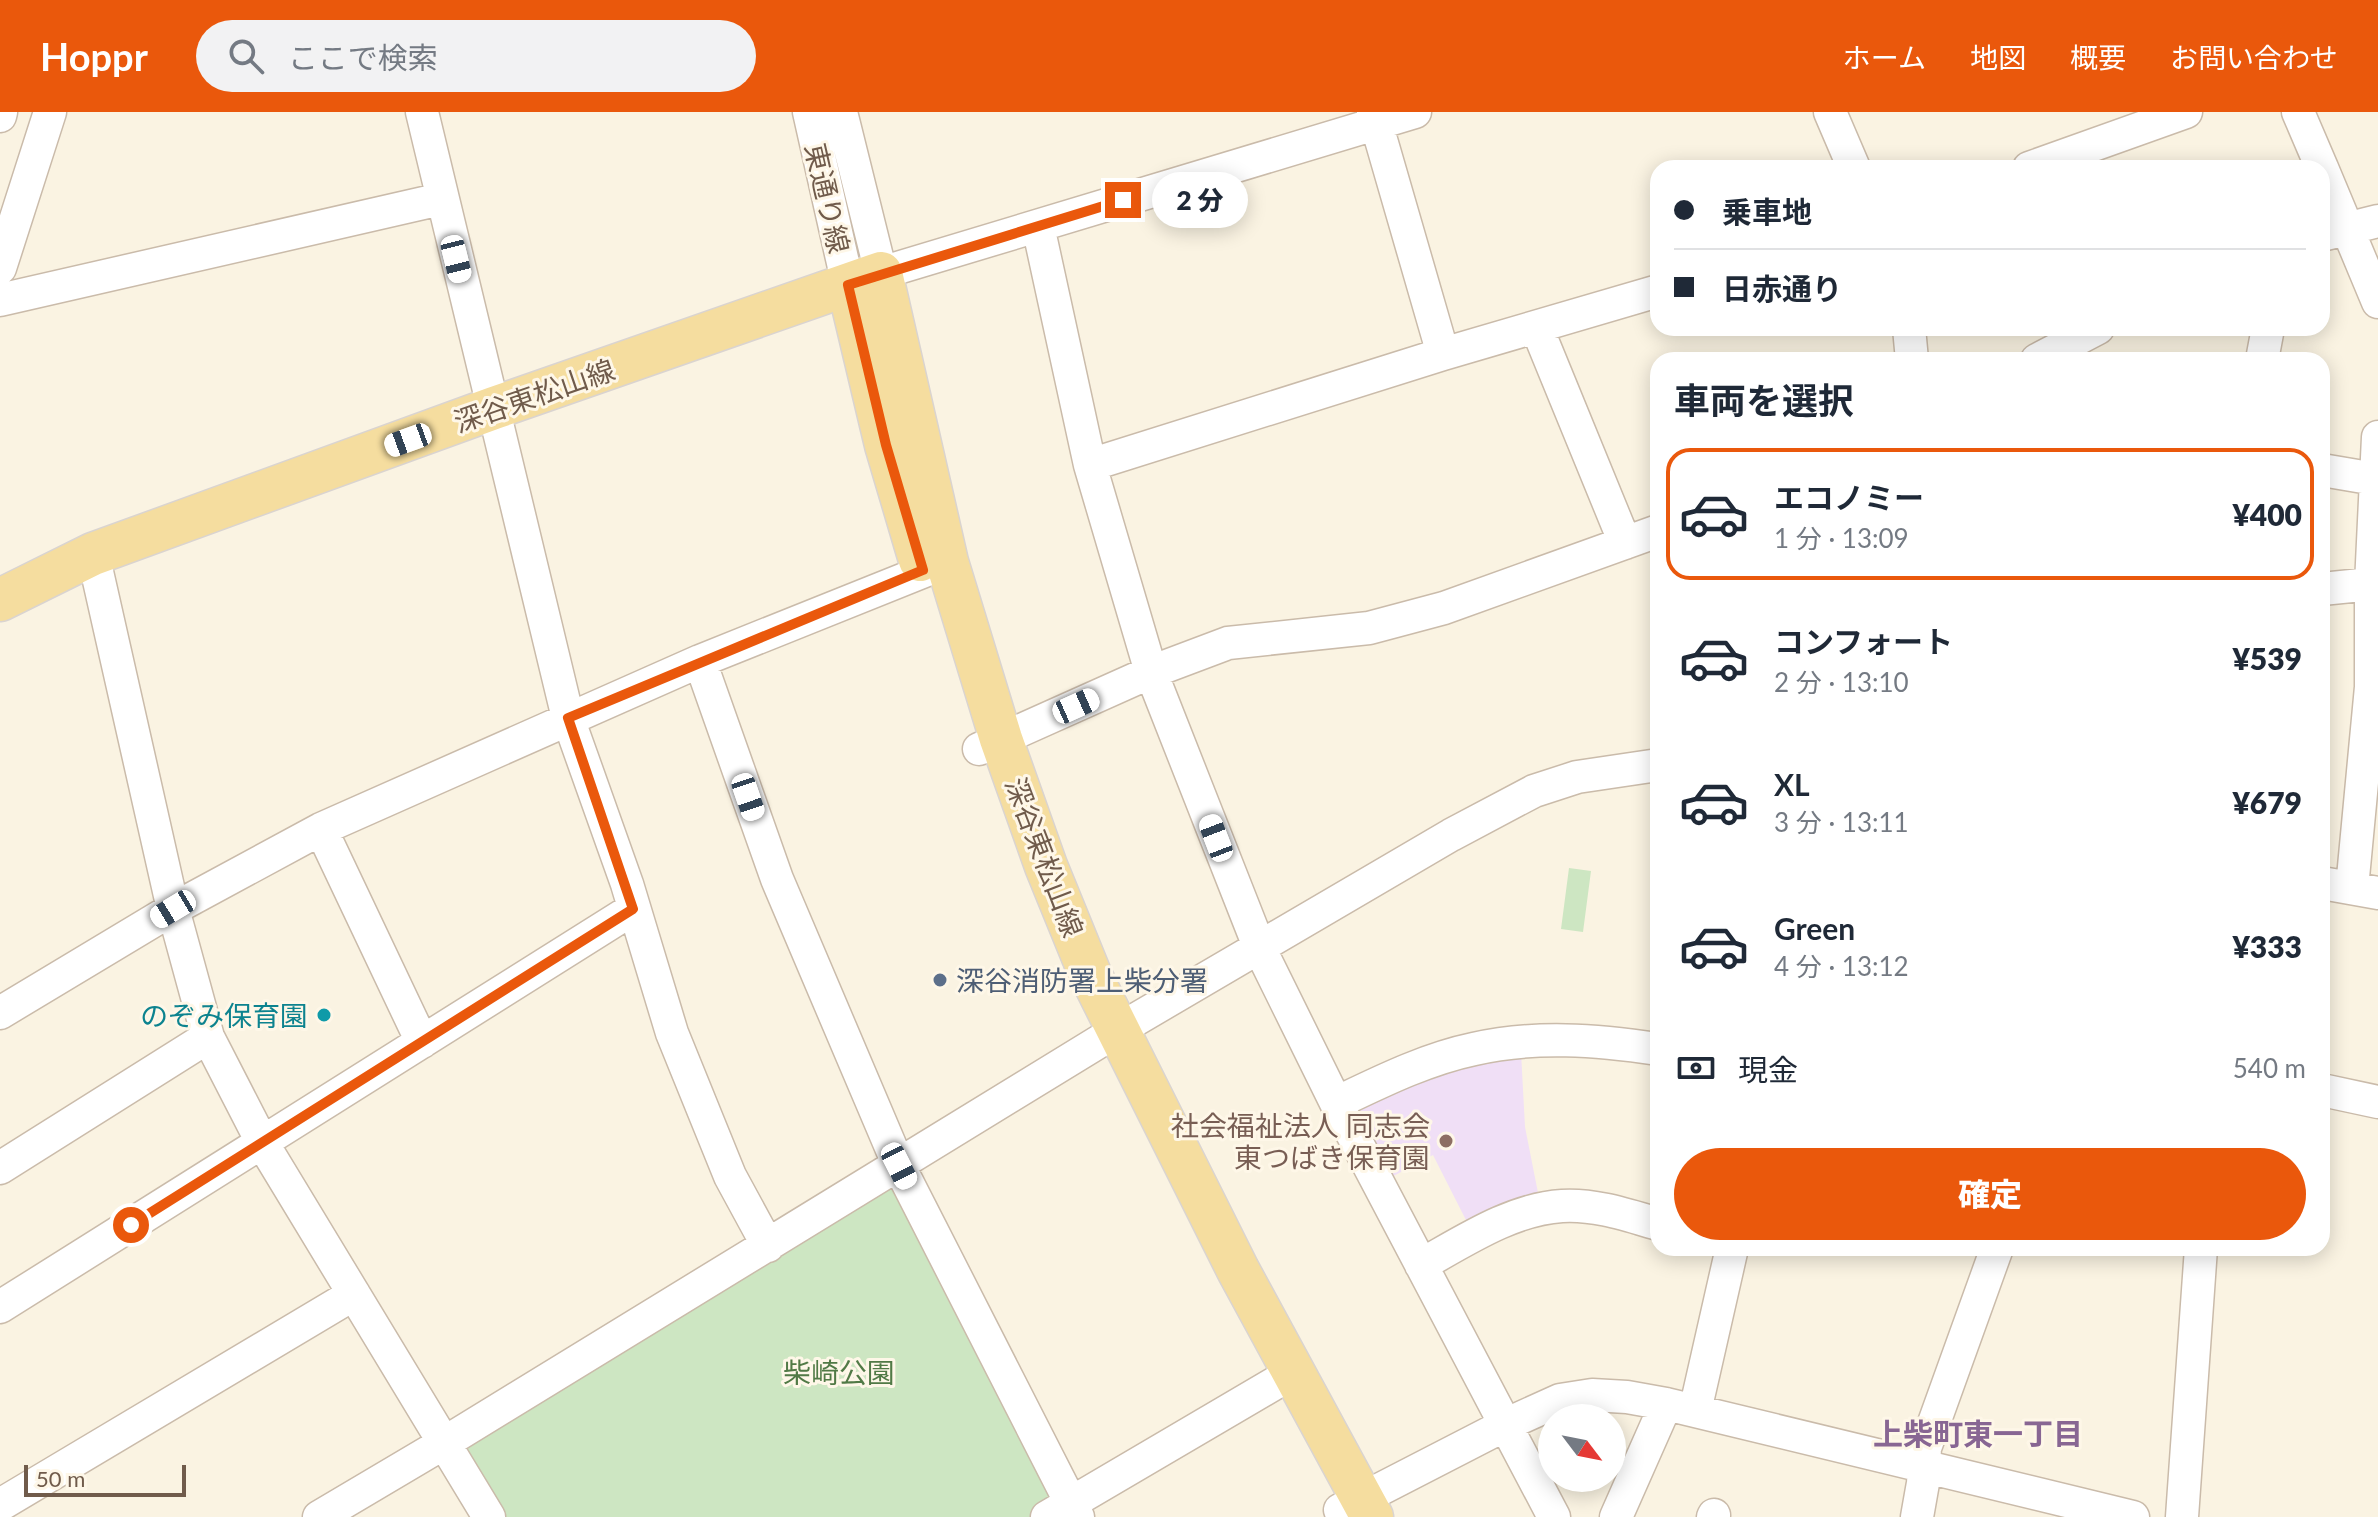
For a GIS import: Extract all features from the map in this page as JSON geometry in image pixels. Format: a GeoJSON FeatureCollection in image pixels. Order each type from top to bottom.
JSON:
{"type":"FeatureCollection","features":[{"type":"Feature","properties":{"kind":"main road","name":"深谷東松山線"},"geometry":{"type":"LineString","coordinates":[[0,600],[93,554],[494,408],[864,279],[935,566],[990,744],[1046,866],[1090,974],[1108,1037],[1231,1256],[1283,1378],[1355,1511]]}},
{"type":"Feature","properties":{"kind":"street"},"geometry":{"type":"LineString","coordinates":[[0,268],[50,112]]}},
{"type":"Feature","properties":{"kind":"street"},"geometry":{"type":"LineString","coordinates":[[422,112],[568,718],[672,1033],[702,1113],[730,1176],[768,1246]]}},
{"type":"Feature","properties":{"kind":"street","name":"東通り線"},"geometry":{"type":"LineString","coordinates":[[809,112],[864,279]]}},
{"type":"Feature","properties":{"kind":"street","name":"東通り線"},"geometry":{"type":"LineString","coordinates":[[841,112],[864,279]]}},
{"type":"Feature","properties":{"kind":"street"},"geometry":{"type":"LineString","coordinates":[[864,279],[1375,118],[1415,112]]}},
{"type":"Feature","properties":{"kind":"street"},"geometry":{"type":"LineString","coordinates":[[1830,112],[1851,160]]}},
{"type":"Feature","properties":{"kind":"street"},"geometry":{"type":"LineString","coordinates":[[2075,160],[2104,155],[2186,112]]}},
{"type":"Feature","properties":{"kind":"street"},"geometry":{"type":"LineString","coordinates":[[2298,112],[2319,160]]}},
{"type":"Feature","properties":{"kind":"street"},"geometry":{"type":"LineString","coordinates":[[1375,118],[1443,354]]}},
{"type":"Feature","properties":{"kind":"street"},"geometry":{"type":"LineString","coordinates":[[2330,186],[2378,302]]}},
{"type":"Feature","properties":{"kind":"street"},"geometry":{"type":"LineString","coordinates":[[0,300],[441,199]]}},
{"type":"Feature","properties":{"kind":"street"},"geometry":{"type":"LineString","coordinates":[[1038,226],[1090,465],[1151,672],[1260,949],[1336,1103],[1554,1517]]}},
{"type":"Feature","properties":{"kind":"street"},"geometry":{"type":"LineString","coordinates":[[1090,465],[1443,354],[1650,293]]}},
{"type":"Feature","properties":{"kind":"street"},"geometry":{"type":"LineString","coordinates":[[1537,328],[1625,543]]}},
{"type":"Feature","properties":{"kind":"street"},"geometry":{"type":"LineString","coordinates":[[2052,352],[2083,336]]}},
{"type":"Feature","properties":{"kind":"street"},"geometry":{"type":"LineString","coordinates":[[2330,469],[2377,461],[2371,584],[2375,687],[2351,888]]}},
{"type":"Feature","properties":{"kind":"street"},"geometry":{"type":"LineString","coordinates":[[990,744],[1151,672],[1228,643],[1369,628],[1444,608],[1650,534]]}},
{"type":"Feature","properties":{"kind":"street"},"geometry":{"type":"LineString","coordinates":[[93,554],[173,909],[208,1037],[263,1144],[489,1517]]}},
{"type":"Feature","properties":{"kind":"street"},"geometry":{"type":"LineString","coordinates":[[0,1013],[173,909],[321,829],[700,661],[935,566]]}},
{"type":"Feature","properties":{"kind":"street"},"geometry":{"type":"LineString","coordinates":[[2330,588],[2371,584]]}},
{"type":"Feature","properties":{"kind":"street"},"geometry":{"type":"LineString","coordinates":[[700,661],[777,879],[899,1166],[1065,1512],[1283,1378]]}},
{"type":"Feature","properties":{"kind":"street"},"geometry":{"type":"LineString","coordinates":[[319,1517],[1108,1037],[1451,835],[1534,791],[1577,777],[1650,766]]}},
{"type":"Feature","properties":{"kind":"street"},"geometry":{"type":"LineString","coordinates":[[321,829],[422,1042]]}},
{"type":"Feature","properties":{"kind":"street"},"geometry":{"type":"LineString","coordinates":[[0,1307],[633,909]]}},
{"type":"Feature","properties":{"kind":"street"},"geometry":{"type":"LineString","coordinates":[[0,1168],[208,1037]]}},
{"type":"Feature","properties":{"kind":"street"},"geometry":{"type":"LineString","coordinates":[[1336,1103],[1406,1070],[1473,1049],[1529,1041],[1574,1039],[1650,1048]]}},
{"type":"Feature","properties":{"kind":"street"},"geometry":{"type":"LineString","coordinates":[[2330,1092],[2378,1102]]}},
{"type":"Feature","properties":{"kind":"street"},"geometry":{"type":"LineString","coordinates":[[1421,1265],[1524,1212],[1563,1206],[1612,1210],[1650,1222]]}},
{"type":"Feature","properties":{"kind":"street"},"geometry":{"type":"LineString","coordinates":[[1616,1517],[1681,1408],[1729,1256]]}},
{"type":"Feature","properties":{"kind":"street"},"geometry":{"type":"LineString","coordinates":[[1917,1517],[1925,1448],[1994,1256]]}},
{"type":"Feature","properties":{"kind":"street"},"geometry":{"type":"LineString","coordinates":[[2182,1517],[2200,1256]]}},
{"type":"Feature","properties":{"kind":"street"},"geometry":{"type":"LineString","coordinates":[[0,1505],[354,1294]]}},
{"type":"Feature","properties":{"kind":"street"},"geometry":{"type":"LineString","coordinates":[[1355,1511],[1507,1424],[1560,1400],[1592,1395],[1627,1397],[1681,1408],[2115,1515]]}},
{"type":"Feature","properties":{"kind":"shaded area","name":"社会福祉法人 同志会 東つばき保育園"},"geometry":{"type":"Polygon","coordinates":[[[1521,1052],[1525,1127],[1540,1203],[1470,1228],[1433,1155],[1386,1180],[1354,1108],[1478,1058],[1521,1052]]]}},
{"type":"Feature","properties":{"kind":"green space"},"geometry":{"type":"Polygon","coordinates":[[[1569,868],[1591,871],[1583,932],[1561,929],[1569,868]]]}},
{"type":"Feature","properties":{"kind":"green space","name":"柴崎公園"},"geometry":{"type":"Polygon","coordinates":[[[899,1166],[1070,1503],[1047,1517],[489,1517],[444,1443],[899,1166]]]}},
{"type":"Feature","properties":{"kind":"place","name":"深谷消防署上柴分署"},"geometry":{"type":"Point","coordinates":[940,980]}},
{"type":"Feature","properties":{"kind":"place","name":"のぞみ保育園"},"geometry":{"type":"Point","coordinates":[324,1015]}},
{"type":"Feature","properties":{"kind":"place","name":"社会福祉法人 同志会 東つばき保育園"},"geometry":{"type":"Point","coordinates":[1446,1141]}},
{"type":"Feature","properties":{"kind":"district","name":"上柴町東一丁目"},"geometry":{"type":"Point","coordinates":[1978,1433]}},
{"type":"Feature","properties":{"kind":"route"},"geometry":{"type":"LineString","coordinates":[[131,1225],[633,909],[568,718],[923,570],[886,445],[848,285],[1123,200]]}}]}
